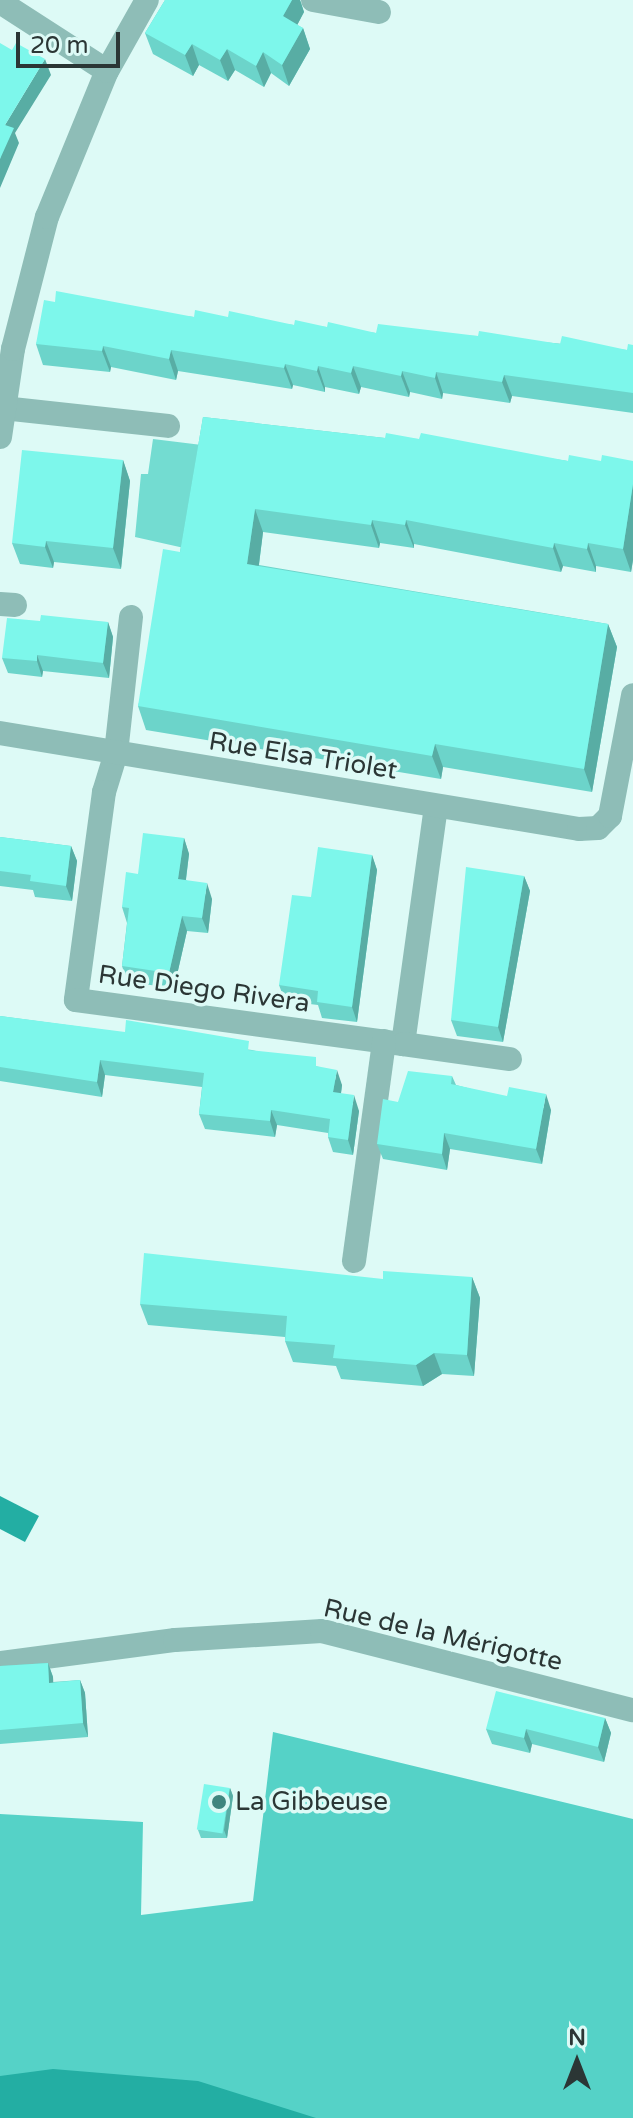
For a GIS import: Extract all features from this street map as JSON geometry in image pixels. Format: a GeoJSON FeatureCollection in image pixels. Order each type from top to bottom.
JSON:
{"type":"FeatureCollection","features":[{"type":"Feature","properties":{"kind":"street"},"geometry":{"type":"LineString","coordinates":[[0,437],[25,291],[47,217],[107,71],[147,0]]}},
{"type":"Feature","properties":{"kind":"street"},"geometry":{"type":"LineString","coordinates":[[313,0],[379,12]]}},
{"type":"Feature","properties":{"kind":"street"},"geometry":{"type":"LineString","coordinates":[[0,2],[107,71]]}},
{"type":"Feature","properties":{"kind":"street"},"geometry":{"type":"LineString","coordinates":[[3,408],[168,426]]}},
{"type":"Feature","properties":{"kind":"street"},"geometry":{"type":"LineString","coordinates":[[116,753],[131,617]]}},
{"type":"Feature","properties":{"kind":"street","name":"Rue Elsa Triolet"},"geometry":{"type":"LineString","coordinates":[[0,733],[579,829],[598,828],[615,803],[633,695]]}},
{"type":"Feature","properties":{"kind":"street","name":"Rue Diego Rivera"},"geometry":{"type":"LineString","coordinates":[[116,753],[104,792],[76,1000],[510,1059]]}},
{"type":"Feature","properties":{"kind":"street"},"geometry":{"type":"LineString","coordinates":[[354,1261],[436,806]]}},
{"type":"Feature","properties":{"kind":"street","name":"Rue de la Mérigotte"},"geometry":{"type":"LineString","coordinates":[[0,1663],[175,1640],[322,1631],[633,1710]]}},
{"type":"Feature","properties":{"kind":"shaded area"},"geometry":{"type":"Polygon","coordinates":[[[153,439],[210,446],[193,550],[135,537],[141,474],[148,474],[153,439]]]}},
{"type":"Feature","properties":{"kind":"shaded area"},"geometry":{"type":"Polygon","coordinates":[[[0,1496],[39,1516],[25,1542],[0,1529],[0,1496]]]}},
{"type":"Feature","properties":{"kind":"shaded area"},"geometry":{"type":"Polygon","coordinates":[[[273,1732],[633,1819],[633,2118],[0,2118],[0,1814],[143,1822],[141,1915],[253,1901],[273,1732]]]}},
{"type":"Feature","properties":{"kind":"shaded area"},"geometry":{"type":"Polygon","coordinates":[[[53,2069],[198,2081],[316,2118],[0,2118],[0,2076],[53,2069]]]}},
{"type":"Feature","properties":{"kind":"building"},"geometry":{"type":"Polygon","coordinates":[[[165,0],[292,0],[283,16],[303,28],[282,65],[263,52],[256,66],[227,49],[220,60],[192,44],[185,55],[145,33],[165,0]]]}},
{"type":"Feature","properties":{"kind":"building"},"geometry":{"type":"Polygon","coordinates":[[[0,43],[12,50],[16,43],[45,59],[5,125],[14,128],[0,159],[0,43]]]}},
{"type":"Feature","properties":{"kind":"building"},"geometry":{"type":"Polygon","coordinates":[[[56,291],[194,317],[195,310],[228,317],[229,311],[294,325],[295,320],[327,327],[328,322],[376,333],[378,324],[478,336],[479,331],[560,344],[562,336],[627,350],[628,344],[633,345],[633,393],[504,375],[502,382],[436,372],[435,378],[402,371],[401,376],[353,366],[351,373],[318,366],[317,371],[171,350],[169,359],[103,346],[102,351],[36,344],[44,300],[55,302],[56,291]]]}},
{"type":"Feature","properties":{"kind":"building"},"geometry":{"type":"Polygon","coordinates":[[[203,417],[385,438],[386,433],[419,439],[421,433],[568,461],[569,455],[601,461],[602,455],[633,461],[633,484],[623,549],[588,543],[587,549],[554,543],[553,548],[406,520],[405,525],[372,520],[371,525],[255,509],[247,564],[608,624],[584,769],[435,744],[432,756],[138,706],[163,549],[180,552],[203,417]]]}},
{"type":"Feature","properties":{"kind":"building"},"geometry":{"type":"Polygon","coordinates":[[[22,450],[123,460],[113,548],[46,541],[45,547],[12,543],[22,450]]]}},
{"type":"Feature","properties":{"kind":"building"},"geometry":{"type":"Polygon","coordinates":[[[41,615],[108,622],[103,663],[37,655],[37,661],[2,658],[7,618],[40,621],[41,615]]]}},
{"type":"Feature","properties":{"kind":"building"},"geometry":{"type":"Polygon","coordinates":[[[143,833],[184,838],[178,879],[207,883],[202,918],[182,916],[169,973],[122,966],[129,908],[122,907],[126,872],[138,874],[143,833]]]}},
{"type":"Feature","properties":{"kind":"building"},"geometry":{"type":"Polygon","coordinates":[[[0,837],[71,846],[66,886],[30,881],[31,875],[0,871],[0,837]]]}},
{"type":"Feature","properties":{"kind":"building"},"geometry":{"type":"Polygon","coordinates":[[[318,847],[372,855],[352,1007],[317,1002],[318,991],[279,985],[292,895],[311,897],[318,847]]]}},
{"type":"Feature","properties":{"kind":"building"},"geometry":{"type":"Polygon","coordinates":[[[466,867],[524,876],[498,1027],[451,1020],[466,867]]]}},
{"type":"Feature","properties":{"kind":"building"},"geometry":{"type":"Polygon","coordinates":[[[0,1016],[125,1032],[126,1020],[249,1041],[248,1050],[316,1057],[316,1066],[337,1070],[333,1092],[354,1095],[348,1140],[328,1137],[330,1119],[271,1110],[270,1121],[199,1114],[204,1073],[100,1060],[97,1082],[0,1067],[0,1016]]]}},
{"type":"Feature","properties":{"kind":"building"},"geometry":{"type":"Polygon","coordinates":[[[408,1071],[452,1076],[451,1084],[507,1096],[509,1087],[546,1094],[536,1149],[444,1133],[442,1154],[377,1144],[383,1099],[398,1102],[408,1071]]]}},
{"type":"Feature","properties":{"kind":"building"},"geometry":{"type":"Polygon","coordinates":[[[144,1253],[383,1279],[383,1271],[472,1277],[467,1355],[434,1353],[416,1365],[333,1358],[335,1345],[285,1341],[287,1316],[140,1304],[144,1253]]]}},
{"type":"Feature","properties":{"kind":"building"},"geometry":{"type":"Polygon","coordinates":[[[48,1663],[49,1683],[80,1680],[83,1723],[0,1730],[0,1666],[48,1663]]]}},
{"type":"Feature","properties":{"kind":"building"},"geometry":{"type":"Polygon","coordinates":[[[496,1691],[605,1718],[598,1747],[526,1729],[524,1738],[486,1729],[496,1691]]]}},
{"type":"Feature","properties":{"kind":"building"},"geometry":{"type":"Polygon","coordinates":[[[204,1784],[230,1788],[222,1834],[197,1829],[204,1784]]]}},
{"type":"Feature","properties":{"kind":"place","name":"La Gibbeuse"},"geometry":{"type":"Point","coordinates":[219,1802]}}]}
